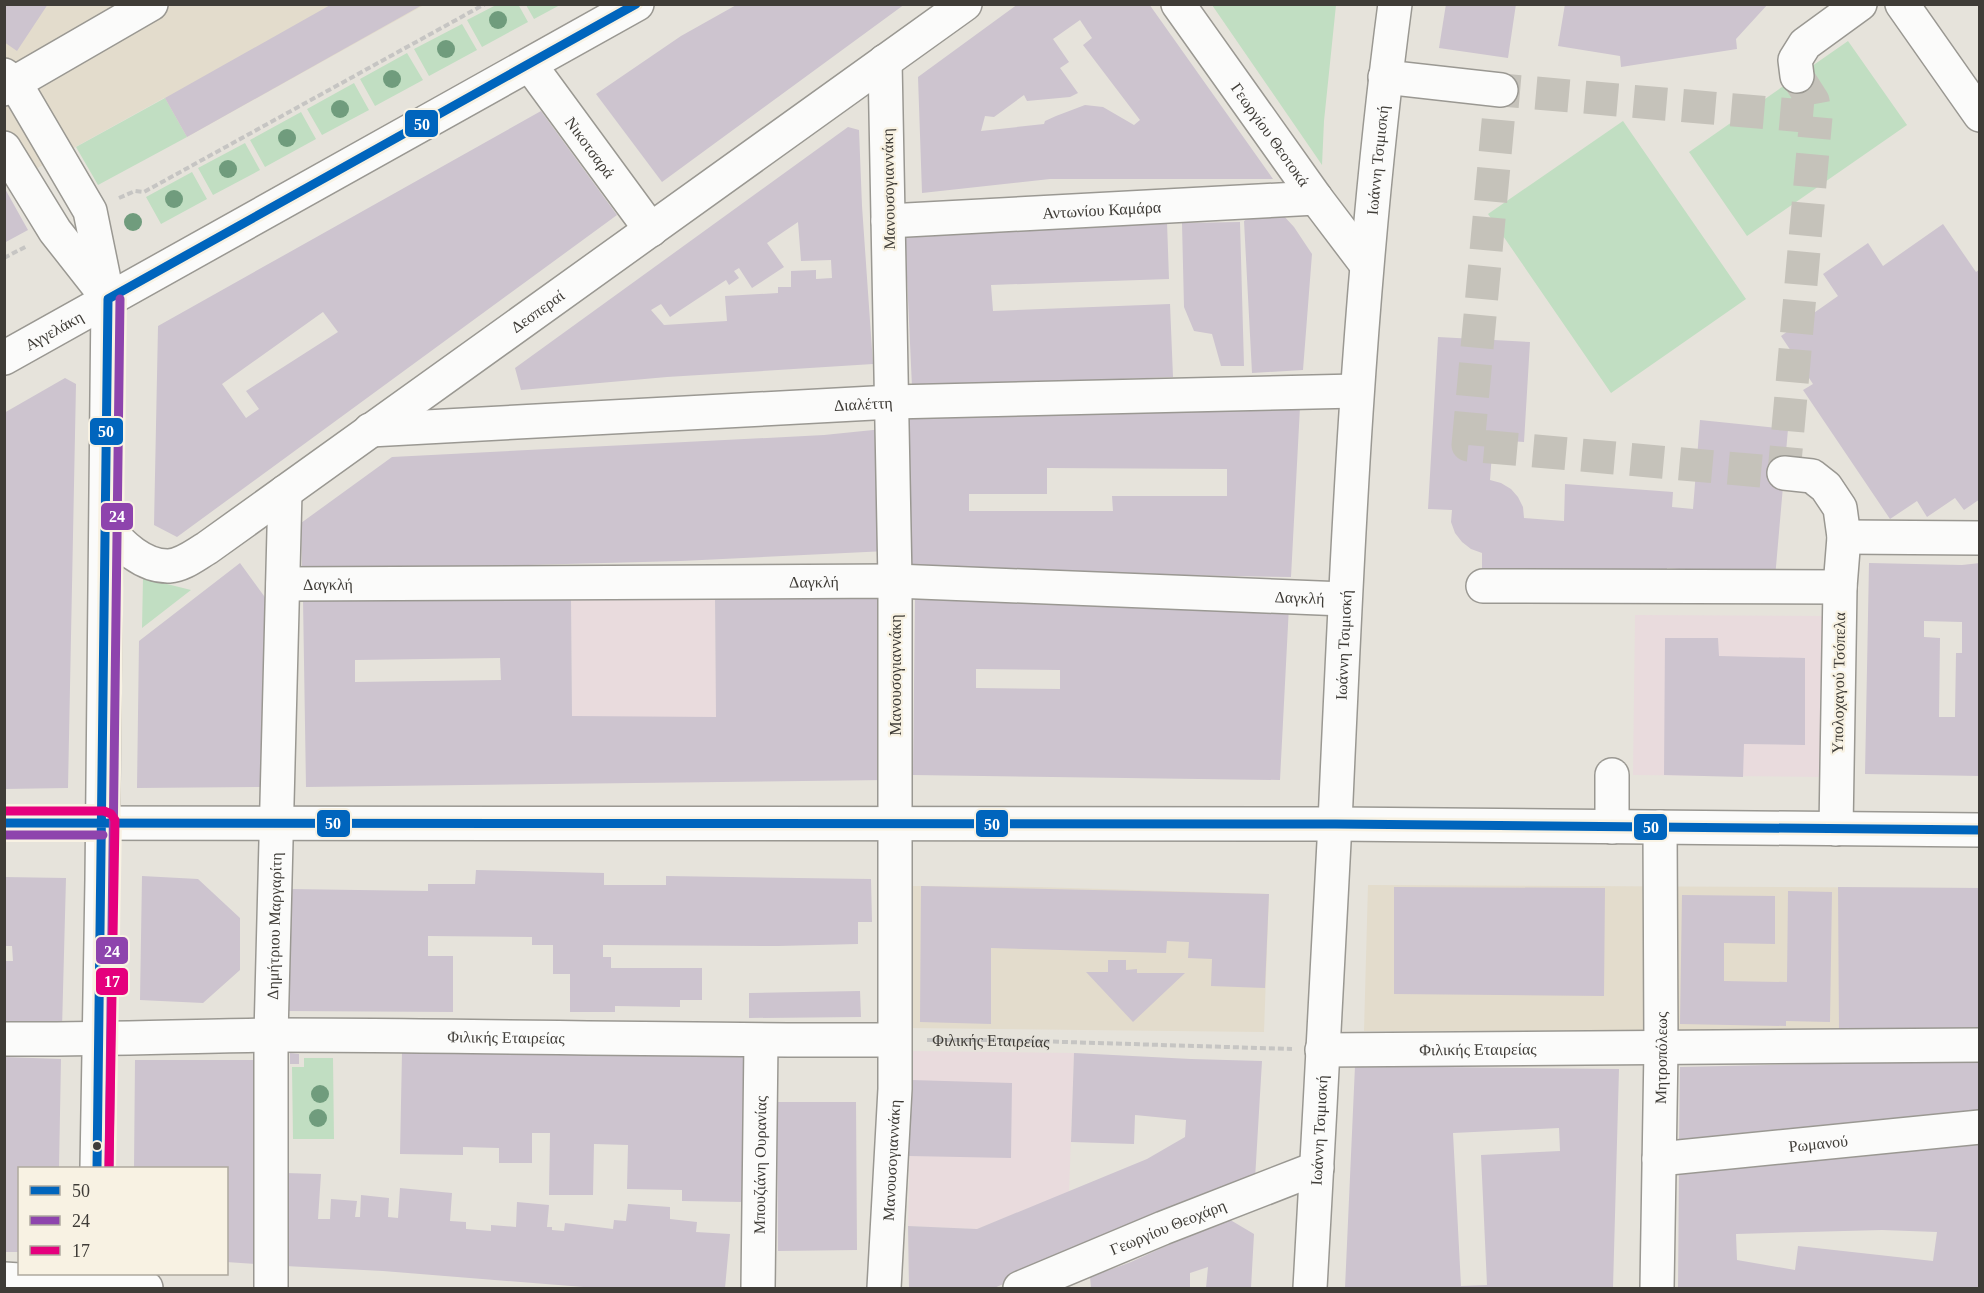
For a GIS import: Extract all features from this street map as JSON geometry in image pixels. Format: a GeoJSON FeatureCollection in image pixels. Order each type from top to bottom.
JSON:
{"type":"FeatureCollection","features":[{"type":"Feature","properties":{"kind":"street"},"geometry":{"type":"LineString","coordinates":[[97,1167],[108,299],[90,211],[8,82],[151,4]]}},
{"type":"Feature","properties":{"kind":"street","name":"Αγγελάκη"},"geometry":{"type":"LineString","coordinates":[[4,358],[637,4]]}},
{"type":"Feature","properties":{"kind":"street","name":"Δεσπεραί"},"geometry":{"type":"LineString","coordinates":[[106,526],[127,550],[155,564],[175,565],[187,561],[965,4]]}},
{"type":"Feature","properties":{"kind":"street","name":"Γεωργίου Θεοτοκά"},"geometry":{"type":"LineString","coordinates":[[1178,4],[1316,198],[1366,264]]}},
{"type":"Feature","properties":{"kind":"street","name":"Ιωάννη Τσιμισκή"},"geometry":{"type":"LineString","coordinates":[[1310,1288],[1356,391],[1366,264],[1385,77],[1395,4]]}},
{"type":"Feature","properties":{"kind":"street"},"geometry":{"type":"LineString","coordinates":[[1797,76],[1795,60],[1805,44],[1860,4]]}},
{"type":"Feature","properties":{"kind":"street"},"geometry":{"type":"LineString","coordinates":[[1902,4],[1980,115]]}},
{"type":"Feature","properties":{"kind":"street","name":"Μανουσογιαννάκη"},"geometry":{"type":"LineString","coordinates":[[884,1288],[895,1089],[893,1040],[895,581],[885,62]]}},
{"type":"Feature","properties":{"kind":"street","name":"Νικοτσαρά"},"geometry":{"type":"LineString","coordinates":[[530,65],[651,230]]}},
{"type":"Feature","properties":{"kind":"street"},"geometry":{"type":"LineString","coordinates":[[1385,77],[1501,90]]}},
{"type":"Feature","properties":{"kind":"street"},"geometry":{"type":"LineString","coordinates":[[4,148],[55,231],[108,299]]}},
{"type":"Feature","properties":{"kind":"street","name":"Αντωνίου Καμάρα"},"geometry":{"type":"LineString","coordinates":[[888,221],[1316,198]]}},
{"type":"Feature","properties":{"kind":"street","name":"Διαλέττη"},"geometry":{"type":"LineString","coordinates":[[370,430],[892,402],[1356,391]]}},
{"type":"Feature","properties":{"kind":"street","name":"Υπολοχαγού Τσόπελα"},"geometry":{"type":"LineString","coordinates":[[1784,473],[1812,476],[1826,487],[1840,508],[1844,537],[1840,587],[1836,829]]}},
{"type":"Feature","properties":{"kind":"street","name":"Δημήτριου Μαργαρίτη"},"geometry":{"type":"LineString","coordinates":[[271,1288],[271,1035],[285,492]]}},
{"type":"Feature","properties":{"kind":"street"},"geometry":{"type":"LineString","coordinates":[[1844,537],[1980,538]]}},
{"type":"Feature","properties":{"kind":"street","name":"Δαγκλή"},"geometry":{"type":"LineString","coordinates":[[283,584],[895,581],[1344,599]]}},
{"type":"Feature","properties":{"kind":"street"},"geometry":{"type":"LineString","coordinates":[[1483,586],[1840,587]]}},
{"type":"Feature","properties":{"kind":"street"},"geometry":{"type":"LineString","coordinates":[[1612,775],[1612,827]]}},
{"type":"Feature","properties":{"kind":"street"},"geometry":{"type":"LineString","coordinates":[[4,823],[1335,824],[1980,830]]}},
{"type":"Feature","properties":{"kind":"street","name":"Μητροπόλεως"},"geometry":{"type":"LineString","coordinates":[[1657,1288],[1661,1049],[1660,827]]}},
{"type":"Feature","properties":{"kind":"street","name":"Φιλικής Εταιρείας"},"geometry":{"type":"LineString","coordinates":[[4,1039],[99,1040],[271,1035],[761,1041],[893,1040]]}},
{"type":"Feature","properties":{"kind":"street","name":"Μπουζιάνη Ουρανίας"},"geometry":{"type":"LineString","coordinates":[[758,1288],[761,1041]]}},
{"type":"Feature","properties":{"kind":"street","name":"Φιλικής Εταιρείας"},"geometry":{"type":"LineString","coordinates":[[1322,1050],[1980,1045]]}},
{"type":"Feature","properties":{"kind":"street","name":"Ρωμανού"},"geometry":{"type":"LineString","coordinates":[[1659,1159],[1980,1127]]}},
{"type":"Feature","properties":{"kind":"street","name":"Γεωργίου Θεοχάρη"},"geometry":{"type":"LineString","coordinates":[[1020,1288],[1163,1228],[1317,1168]]}},
{"type":"Feature","properties":{"kind":"street"},"geometry":{"type":"LineString","coordinates":[[4,1279],[95,1282],[146,1288]]}},
{"type":"Feature","properties":{"kind":"path"},"geometry":{"type":"LineString","coordinates":[[90,211],[135,191],[144,192],[485,4]]}},
{"type":"Feature","properties":{"kind":"path","name":"Φιλικής Εταιρείας"},"geometry":{"type":"LineString","coordinates":[[893,1040],[1001,1040],[1322,1050]]}},
{"type":"Feature","properties":{"kind":"shaded area"},"geometry":{"type":"Polygon","coordinates":[[[5,5],[424,5],[187,137],[164,98],[5,186],[5,5]]]}},
{"type":"Feature","properties":{"kind":"shaded area"},"geometry":{"type":"Polygon","coordinates":[[[715,597],[717,782],[572,783],[571,598],[715,597]]]}},
{"type":"Feature","properties":{"kind":"shaded area"},"geometry":{"type":"Polygon","coordinates":[[[1635,615],[1825,616],[1823,777],[1633,775],[1635,615]]]}},
{"type":"Feature","properties":{"kind":"shaded area"},"geometry":{"type":"Polygon","coordinates":[[[1368,885],[1979,888],[1979,1030],[1364,1031],[1368,885]]]}},
{"type":"Feature","properties":{"kind":"shaded area"},"geometry":{"type":"Polygon","coordinates":[[[907,886],[1036,887],[1269,894],[1264,1032],[909,1028],[907,886]]]}},
{"type":"Feature","properties":{"kind":"shaded area"},"geometry":{"type":"Polygon","coordinates":[[[912,1051],[1074,1053],[1069,1192],[977,1229],[908,1226],[912,1051]]]}},
{"type":"Feature","properties":{"kind":"green space"},"geometry":{"type":"Polygon","coordinates":[[[518,4],[528,22],[482,47],[467,20],[496,5],[518,4]]]}},
{"type":"Feature","properties":{"kind":"green space"},"geometry":{"type":"Polygon","coordinates":[[[526,5],[560,5],[534,19],[526,5]]]}},
{"type":"Feature","properties":{"kind":"green space"},"geometry":{"type":"Polygon","coordinates":[[[1212,5],[1336,5],[1324,121],[1322,165],[1212,5]]]}},
{"type":"Feature","properties":{"kind":"green space"},"geometry":{"type":"Polygon","coordinates":[[[462,24],[477,50],[429,76],[414,49],[462,24]]]}},
{"type":"Feature","properties":{"kind":"green space"},"geometry":{"type":"Polygon","coordinates":[[[1848,41],[1907,125],[1747,236],[1689,152],[1848,41]]]}},
{"type":"Feature","properties":{"kind":"green space"},"geometry":{"type":"Polygon","coordinates":[[[407,53],[423,80],[375,106],[360,79],[407,53]]]}},
{"type":"Feature","properties":{"kind":"green space"},"geometry":{"type":"Polygon","coordinates":[[[354,83],[369,110],[322,135],[307,109],[354,83]]]}},
{"type":"Feature","properties":{"kind":"green space"},"geometry":{"type":"Polygon","coordinates":[[[165,98],[187,137],[98,185],[76,147],[165,98]]]}},
{"type":"Feature","properties":{"kind":"green space"},"geometry":{"type":"Polygon","coordinates":[[[301,112],[316,139],[265,167],[250,140],[301,112]]]}},
{"type":"Feature","properties":{"kind":"green space"},"geometry":{"type":"Polygon","coordinates":[[[1623,121],[1746,299],[1611,393],[1488,214],[1623,121]]]}},
{"type":"Feature","properties":{"kind":"green space"},"geometry":{"type":"Polygon","coordinates":[[[245,143],[260,170],[213,195],[198,168],[245,143]]]}},
{"type":"Feature","properties":{"kind":"green space"},"geometry":{"type":"Polygon","coordinates":[[[192,172],[207,199],[161,224],[146,197],[192,172]]]}},
{"type":"Feature","properties":{"kind":"green space"},"geometry":{"type":"Polygon","coordinates":[[[143,578],[191,590],[142,628],[143,578]]]}},
{"type":"Feature","properties":{"kind":"green space"},"geometry":{"type":"Polygon","coordinates":[[[304,1058],[333,1058],[334,1139],[293,1139],[292,1067],[304,1067],[304,1058]]]}},
{"type":"Feature","properties":{"kind":"building"},"geometry":{"type":"Polygon","coordinates":[[[4,4],[48,4],[17,51],[4,42],[4,4]]]}},
{"type":"Feature","properties":{"kind":"building"},"geometry":{"type":"Polygon","coordinates":[[[332,4],[424,4],[187,137],[165,98],[332,4]]]}},
{"type":"Feature","properties":{"kind":"building"},"geometry":{"type":"Polygon","coordinates":[[[738,4],[905,4],[662,182],[596,94],[681,36],[738,4]]]}},
{"type":"Feature","properties":{"kind":"building"},"geometry":{"type":"Polygon","coordinates":[[[1018,4],[1149,4],[1273,179],[1050,179],[922,193],[918,77],[1018,4]],[[1080,20],[1053,39],[1069,62],[1060,68],[1078,93],[1070,97],[1027,101],[1024,95],[994,117],[985,116],[981,131],[1044,124],[1045,121],[1085,105],[1103,107],[1134,125],[1140,120],[1083,45],[1092,38],[1080,20]]]}},
{"type":"Feature","properties":{"kind":"building"},"geometry":{"type":"Polygon","coordinates":[[[1446,4],[1516,4],[1508,58],[1439,48],[1446,4]]]}},
{"type":"Feature","properties":{"kind":"building"},"geometry":{"type":"Polygon","coordinates":[[[1565,4],[1768,4],[1736,39],[1737,49],[1621,67],[1620,56],[1558,46],[1565,4]]]}},
{"type":"Feature","properties":{"kind":"building"},"geometry":{"type":"Polygon","coordinates":[[[541,111],[617,215],[177,537],[154,525],[158,326],[541,111]],[[323,312],[222,384],[246,418],[259,409],[246,391],[338,332],[323,312]]]}},
{"type":"Feature","properties":{"kind":"building"},"geometry":{"type":"Polygon","coordinates":[[[848,127],[859,130],[873,364],[667,377],[521,390],[515,368],[848,127]],[[798,222],[767,243],[784,267],[752,288],[739,268],[734,271],[739,278],[729,285],[726,280],[670,317],[661,304],[651,310],[664,325],[727,321],[725,296],[778,293],[778,287],[791,287],[791,271],[816,270],[816,279],[832,278],[831,260],[801,261],[798,222]]]}},
{"type":"Feature","properties":{"kind":"building"},"geometry":{"type":"Polygon","coordinates":[[[4,187],[28,230],[4,243],[4,187]]]}},
{"type":"Feature","properties":{"kind":"building"},"geometry":{"type":"Polygon","coordinates":[[[1283,215],[1312,254],[1303,370],[1252,373],[1244,221],[1250,217],[1283,215]]]}},
{"type":"Feature","properties":{"kind":"building"},"geometry":{"type":"Polygon","coordinates":[[[1167,222],[1169,279],[991,285],[993,311],[1170,304],[1173,377],[912,387],[905,233],[1167,222]]]}},
{"type":"Feature","properties":{"kind":"building"},"geometry":{"type":"Polygon","coordinates":[[[1240,222],[1244,366],[1221,366],[1212,334],[1194,331],[1184,307],[1182,223],[1240,222]]]}},
{"type":"Feature","properties":{"kind":"building"},"geometry":{"type":"Polygon","coordinates":[[[1943,224],[1976,272],[1980,269],[1980,499],[1964,510],[1955,498],[1927,517],[1917,501],[1890,519],[1803,390],[1813,384],[1781,336],[1838,296],[1823,274],[1868,243],[1883,266],[1943,224]]]}},
{"type":"Feature","properties":{"kind":"building"},"geometry":{"type":"Polygon","coordinates":[[[1438,337],[1530,342],[1524,442],[1493,440],[1490,480],[1511,489],[1523,507],[1524,518],[1564,521],[1565,484],[1673,492],[1672,507],[1693,509],[1700,420],[1788,429],[1775,578],[1691,577],[1691,570],[1667,568],[1667,577],[1482,573],[1482,553],[1471,549],[1455,533],[1451,522],[1452,510],[1428,509],[1438,337]]]}},
{"type":"Feature","properties":{"kind":"building"},"geometry":{"type":"Polygon","coordinates":[[[65,378],[76,384],[68,788],[4,789],[4,413],[65,378]]]}},
{"type":"Feature","properties":{"kind":"building"},"geometry":{"type":"Polygon","coordinates":[[[1300,407],[1291,577],[908,574],[908,416],[1300,407]],[[1047,468],[1047,494],[969,494],[969,511],[1113,511],[1112,496],[1227,496],[1227,469],[1047,468]]]}},
{"type":"Feature","properties":{"kind":"building"},"geometry":{"type":"Polygon","coordinates":[[[883,429],[887,551],[681,561],[302,571],[301,523],[392,457],[824,435],[883,429]]]}},
{"type":"Feature","properties":{"kind":"building"},"geometry":{"type":"Polygon","coordinates":[[[240,563],[267,600],[263,787],[137,788],[139,641],[240,563]]]}},
{"type":"Feature","properties":{"kind":"building"},"geometry":{"type":"Polygon","coordinates":[[[1869,563],[1962,565],[1980,563],[1980,776],[1865,774],[1869,563]],[[1924,621],[1924,637],[1940,638],[1939,717],[1955,717],[1956,653],[1962,653],[1962,622],[1924,621]]]}},
{"type":"Feature","properties":{"kind":"building"},"geometry":{"type":"Polygon","coordinates":[[[915,596],[1289,606],[1280,780],[913,775],[915,596]],[[976,669],[976,688],[1060,689],[1060,670],[976,669]]]}},
{"type":"Feature","properties":{"kind":"building"},"geometry":{"type":"Polygon","coordinates":[[[715,597],[884,598],[886,780],[306,787],[303,599],[571,598],[572,716],[716,717],[715,597]],[[500,658],[355,660],[355,682],[501,680],[500,658]]]}},
{"type":"Feature","properties":{"kind":"building"},"geometry":{"type":"Polygon","coordinates":[[[1665,638],[1718,638],[1719,656],[1805,658],[1805,745],[1744,744],[1743,777],[1664,775],[1665,638]]]}},
{"type":"Feature","properties":{"kind":"building"},"geometry":{"type":"Polygon","coordinates":[[[476,870],[604,873],[604,885],[666,885],[666,876],[871,879],[872,922],[858,922],[858,944],[603,945],[603,957],[611,957],[611,968],[702,968],[702,1000],[680,1000],[680,1007],[615,1006],[615,1012],[570,1012],[570,974],[553,974],[553,945],[532,945],[532,937],[428,936],[428,956],[453,956],[453,1012],[287,1011],[289,889],[428,891],[428,884],[475,884],[476,870]]]}},
{"type":"Feature","properties":{"kind":"building"},"geometry":{"type":"Polygon","coordinates":[[[142,876],[198,879],[240,918],[240,970],[203,1003],[140,1000],[142,876]]]}},
{"type":"Feature","properties":{"kind":"building"},"geometry":{"type":"Polygon","coordinates":[[[4,877],[66,878],[62,1029],[4,1028],[4,961],[13,961],[12,946],[4,946],[4,877]]]}},
{"type":"Feature","properties":{"kind":"building"},"geometry":{"type":"Polygon","coordinates":[[[921,886],[1269,894],[1265,988],[1211,986],[1212,959],[1188,958],[1189,942],[1167,941],[1166,953],[991,948],[991,1024],[920,1022],[921,886]]]}},
{"type":"Feature","properties":{"kind":"building"},"geometry":{"type":"Polygon","coordinates":[[[1394,887],[1605,888],[1604,996],[1394,994],[1394,887]]]}},
{"type":"Feature","properties":{"kind":"building"},"geometry":{"type":"Polygon","coordinates":[[[1838,887],[1980,888],[1980,1030],[1839,1031],[1838,887]]]}},
{"type":"Feature","properties":{"kind":"building"},"geometry":{"type":"Polygon","coordinates":[[[1788,891],[1832,892],[1830,1022],[1786,1021],[1786,1026],[1680,1024],[1682,895],[1775,896],[1775,944],[1724,943],[1724,981],[1787,982],[1788,891]]]}},
{"type":"Feature","properties":{"kind":"building"},"geometry":{"type":"Polygon","coordinates":[[[1108,960],[1126,960],[1126,970],[1137,969],[1137,973],[1185,973],[1133,1022],[1086,972],[1108,972],[1108,960]]]}},
{"type":"Feature","properties":{"kind":"building"},"geometry":{"type":"Polygon","coordinates":[[[860,991],[861,1017],[749,1018],[749,993],[860,991]]]}},
{"type":"Feature","properties":{"kind":"building"},"geometry":{"type":"Polygon","coordinates":[[[402,1052],[745,1057],[744,1202],[682,1201],[682,1190],[627,1189],[628,1145],[594,1144],[593,1195],[549,1195],[550,1133],[532,1133],[532,1163],[499,1163],[499,1148],[463,1147],[463,1155],[400,1154],[402,1052]]]}},
{"type":"Feature","properties":{"kind":"building"},"geometry":{"type":"Polygon","coordinates":[[[290,1053],[299,1054],[299,1064],[290,1064],[290,1053]]]}},
{"type":"Feature","properties":{"kind":"building"},"geometry":{"type":"Polygon","coordinates":[[[1074,1053],[1262,1061],[1255,1179],[994,1288],[909,1288],[908,1226],[977,1229],[1147,1159],[1185,1137],[1186,1120],[1135,1115],[1134,1144],[1071,1142],[1074,1053]]]}},
{"type":"Feature","properties":{"kind":"building"},"geometry":{"type":"Polygon","coordinates":[[[4,1057],[61,1059],[59,1167],[18,1167],[18,1252],[4,1252],[4,1057]]]}},
{"type":"Feature","properties":{"kind":"building"},"geometry":{"type":"Polygon","coordinates":[[[135,1060],[259,1060],[257,1264],[228,1262],[228,1167],[134,1167],[135,1060]]]}},
{"type":"Feature","properties":{"kind":"building"},"geometry":{"type":"Polygon","coordinates":[[[1980,1060],[1980,1115],[1679,1144],[1680,1067],[1980,1060]]]}},
{"type":"Feature","properties":{"kind":"building"},"geometry":{"type":"Polygon","coordinates":[[[1355,1066],[1619,1069],[1613,1288],[1345,1288],[1355,1066]],[[1559,1128],[1453,1133],[1461,1286],[1487,1285],[1481,1155],[1560,1151],[1559,1128]]]}},
{"type":"Feature","properties":{"kind":"building"},"geometry":{"type":"Polygon","coordinates":[[[911,1080],[1012,1083],[1011,1158],[909,1156],[911,1080]]]}},
{"type":"Feature","properties":{"kind":"building"},"geometry":{"type":"Polygon","coordinates":[[[777,1102],[856,1102],[857,1250],[778,1251],[777,1102]]]}},
{"type":"Feature","properties":{"kind":"building"},"geometry":{"type":"Polygon","coordinates":[[[1980,1141],[1980,1288],[1678,1288],[1679,1170],[1980,1141]],[[1882,1230],[1736,1234],[1737,1260],[1795,1270],[1798,1246],[1933,1261],[1937,1232],[1882,1230]]]}},
{"type":"Feature","properties":{"kind":"building"},"geometry":{"type":"Polygon","coordinates":[[[285,1173],[321,1174],[318,1219],[330,1219],[331,1199],[357,1201],[355,1217],[360,1217],[361,1195],[389,1198],[388,1217],[398,1218],[400,1188],[452,1193],[450,1221],[466,1222],[466,1229],[491,1231],[491,1225],[516,1227],[517,1202],[549,1205],[547,1227],[564,1231],[565,1223],[613,1229],[614,1220],[626,1221],[628,1204],[670,1207],[670,1219],[697,1222],[696,1232],[730,1234],[725,1288],[596,1288],[383,1271],[285,1266],[285,1173]]]}},
{"type":"Feature","properties":{"kind":"building"},"geometry":{"type":"Polygon","coordinates":[[[1227,1218],[1254,1234],[1251,1288],[1206,1288],[1208,1267],[1190,1273],[1190,1288],[1091,1288],[1090,1277],[1131,1262],[1227,1218]]]}},
{"type":"Feature","properties":{"kind":"tunnel"},"geometry":{"type":"LineString","coordinates":[[1797,76],[1813,101],[1816,117],[1501,90],[1468,445],[1784,473],[1816,117]]}},
{"type":"Feature","properties":{"kind":"transit line","name":"50"},"geometry":{"type":"LineString","coordinates":[[97,1167],[108,299],[636,4]]}},
{"type":"Feature","properties":{"kind":"transit line","name":"24"},"geometry":{"type":"LineString","coordinates":[[109,1167],[120,299]]}},
{"type":"Feature","properties":{"kind":"transit line","name":"17"},"geometry":{"type":"LineString","coordinates":[[4,811],[104,811],[111,814],[115,820],[109,1167]]}},
{"type":"Feature","properties":{"kind":"transit line","name":"50"},"geometry":{"type":"LineString","coordinates":[[4,823],[1335,824],[1980,830]]}},
{"type":"Feature","properties":{"kind":"transit line","name":"24"},"geometry":{"type":"LineString","coordinates":[[4,835],[103,835]]}}]}
